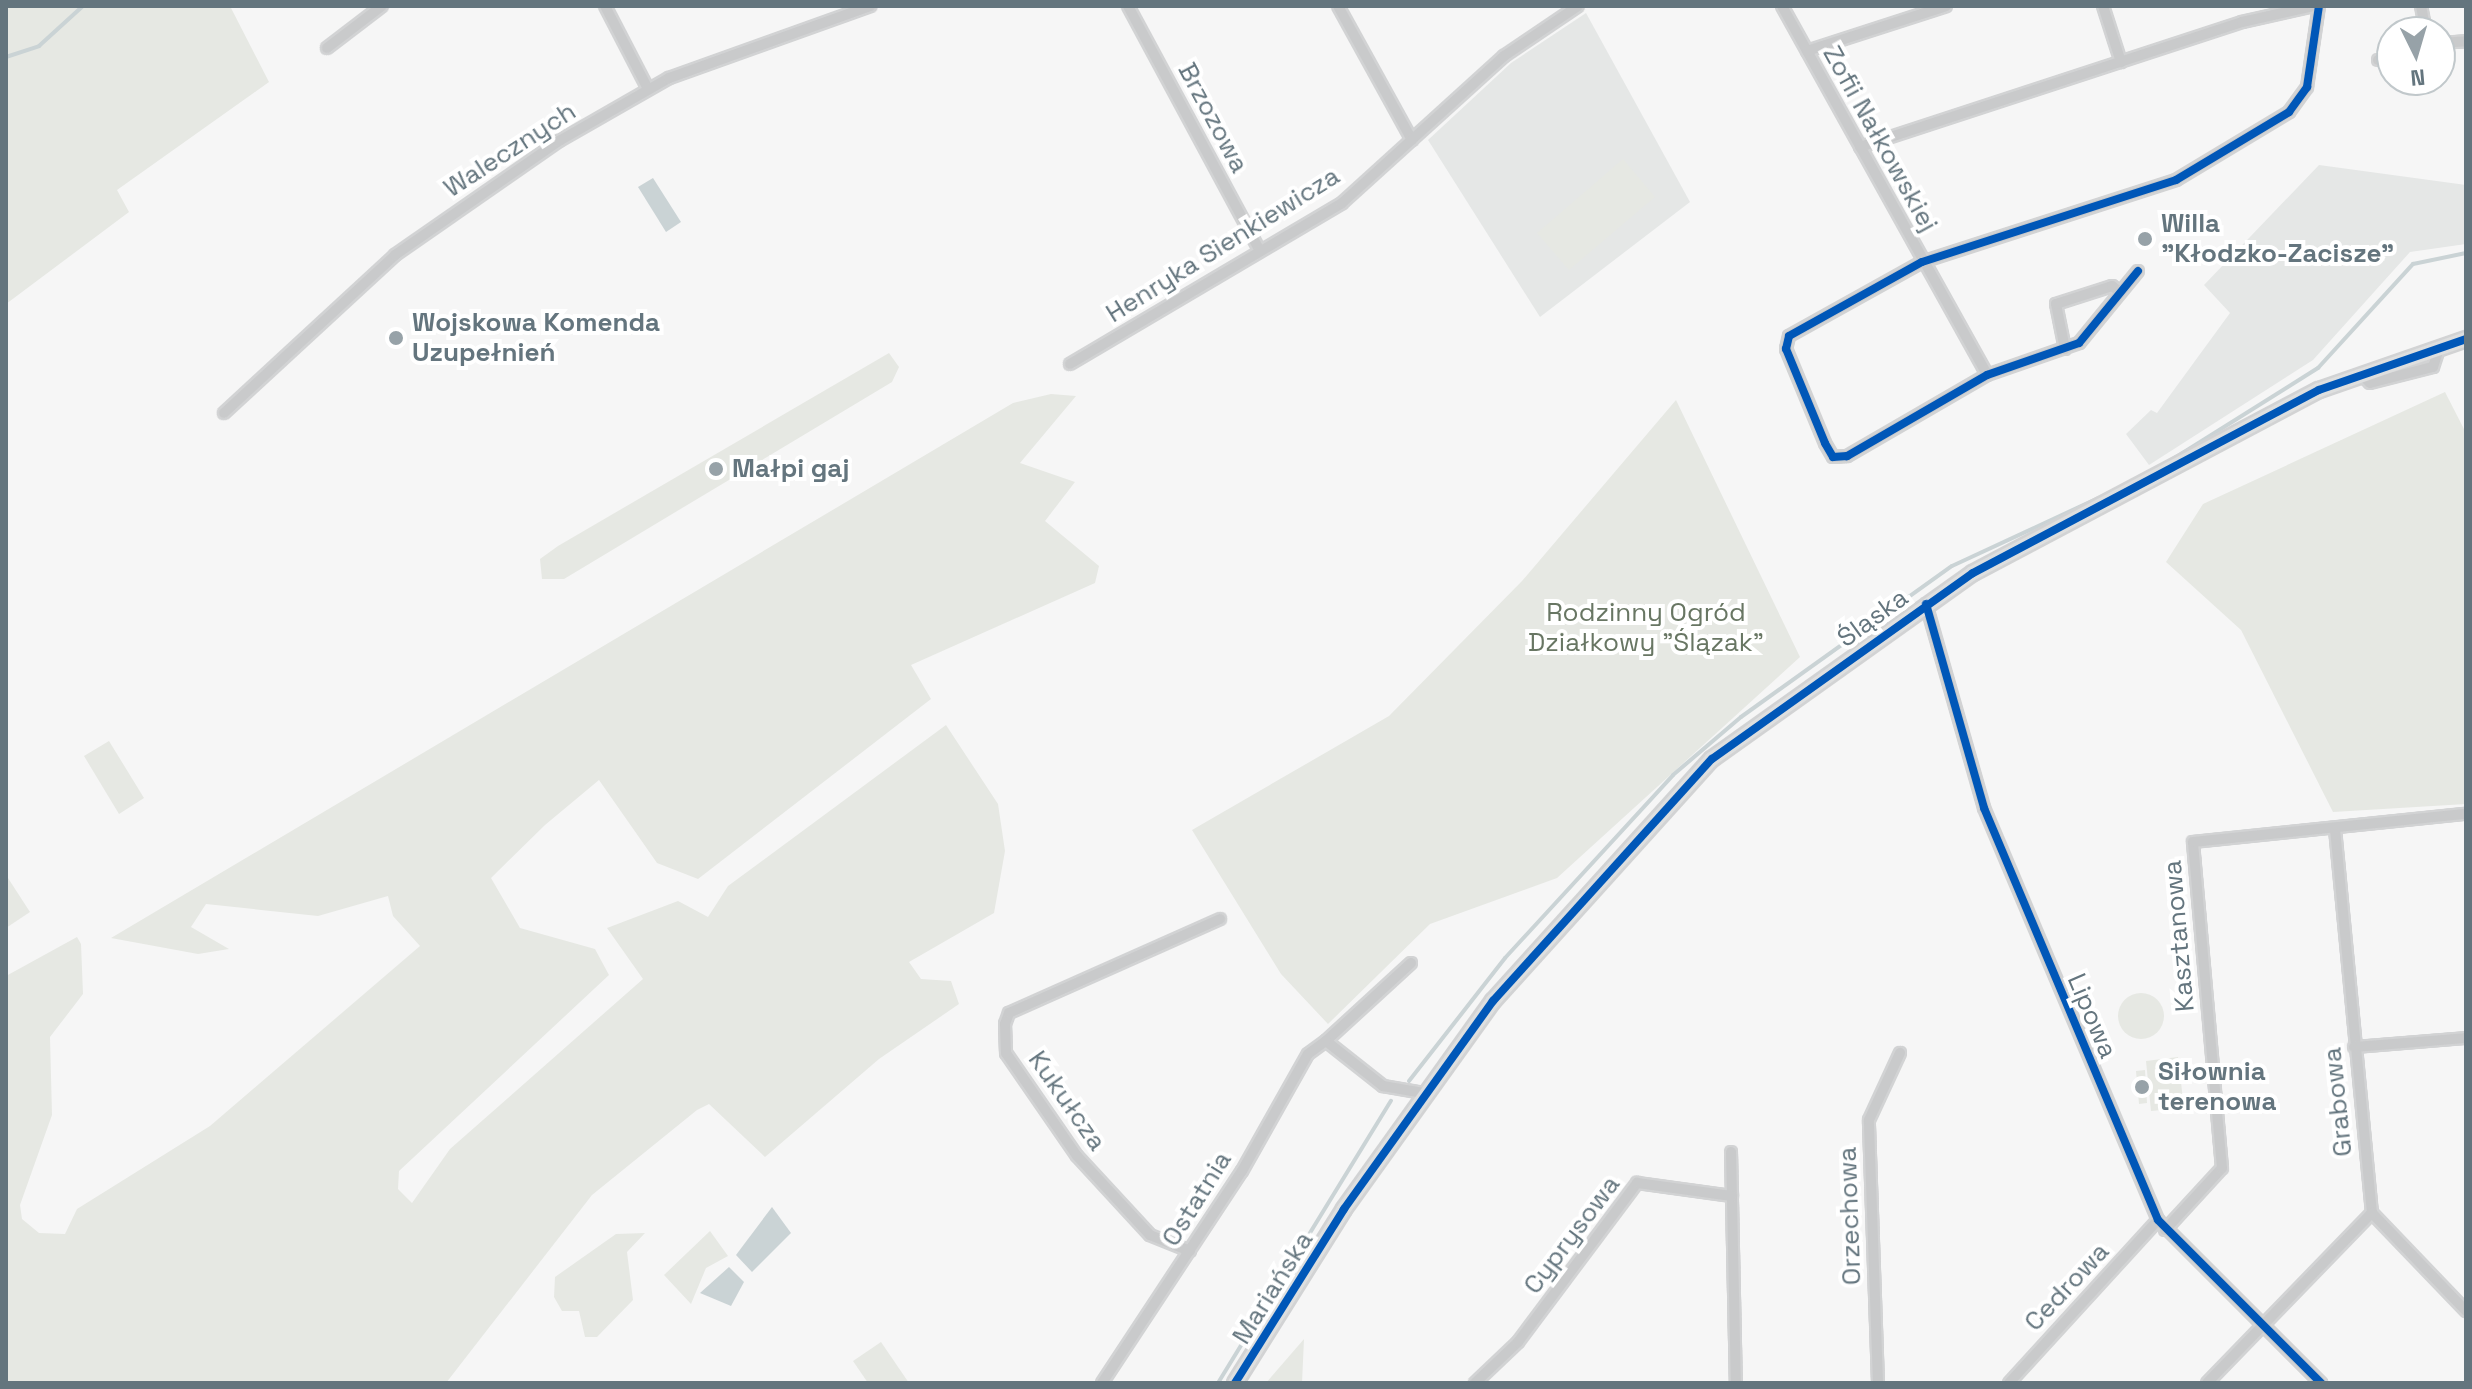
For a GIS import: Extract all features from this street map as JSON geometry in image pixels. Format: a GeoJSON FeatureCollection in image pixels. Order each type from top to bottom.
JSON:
{"type":"FeatureCollection","features":[{"type":"Feature","properties":{"kind":"street"},"geometry":{"type":"LineString","coordinates":[[327,48],[382,6]]}},
{"type":"Feature","properties":{"kind":"street"},"geometry":{"type":"LineString","coordinates":[[605,6],[648,89]]}},
{"type":"Feature","properties":{"kind":"street","name":"Walecznych"},"geometry":{"type":"LineString","coordinates":[[224,413],[395,255],[648,89],[870,6]]}},
{"type":"Feature","properties":{"kind":"street","name":"Brzozowa"},"geometry":{"type":"LineString","coordinates":[[1128,6],[1260,251]]}},
{"type":"Feature","properties":{"kind":"street"},"geometry":{"type":"LineString","coordinates":[[1338,6],[1412,140]]}},
{"type":"Feature","properties":{"kind":"street","name":"Henryka Sienkiewicza"},"geometry":{"type":"LineString","coordinates":[[1070,364],[1342,203],[1504,56],[1578,6]]}},
{"type":"Feature","properties":{"kind":"street","name":"Zofii Nałkowskiej"},"geometry":{"type":"LineString","coordinates":[[1782,6],[1987,375]]}},
{"type":"Feature","properties":{"kind":"street"},"geometry":{"type":"LineString","coordinates":[[1807,51],[1946,6]]}},
{"type":"Feature","properties":{"kind":"street"},"geometry":{"type":"LineString","coordinates":[[2103,6],[2121,62]]}},
{"type":"Feature","properties":{"kind":"street"},"geometry":{"type":"LineString","coordinates":[[1860,147],[2121,62],[2317,6],[2307,87],[2289,112],[2176,180],[1922,262],[1789,336],[1786,349],[1833,457],[1987,375],[2079,343],[2138,271]]}},
{"type":"Feature","properties":{"kind":"street"},"geometry":{"type":"LineString","coordinates":[[2065,349],[2056,304],[2112,286],[2120,292]]}},
{"type":"Feature","properties":{"kind":"street","name":"Śląska"},"geometry":{"type":"LineString","coordinates":[[1423,1093],[1493,1001],[1712,759],[1926,604],[2274,412],[2362,375],[2466,339]]}},
{"type":"Feature","properties":{"kind":"street","name":"Lipowa"},"geometry":{"type":"LineString","coordinates":[[1926,604],[1984,808],[2158,1220],[2321,1383]]}},
{"type":"Feature","properties":{"kind":"street","name":"Kasztanowa"},"geometry":{"type":"LineString","coordinates":[[2165,1230],[2222,1168],[2193,842],[2466,814]]}},
{"type":"Feature","properties":{"kind":"street","name":"Grabowa"},"geometry":{"type":"LineString","coordinates":[[2335,829],[2372,1213]]}},
{"type":"Feature","properties":{"kind":"street","name":"Kukułcza"},"geometry":{"type":"LineString","coordinates":[[1190,1251],[1150,1235],[1119,1207],[1017,1072],[1006,1053],[1005,1024],[1009,1013],[1220,919]]}},
{"type":"Feature","properties":{"kind":"street","name":"Ostatnia"},"geometry":{"type":"LineString","coordinates":[[1102,1383],[1190,1251],[1308,1054],[1411,963]]}},
{"type":"Feature","properties":{"kind":"street"},"geometry":{"type":"LineString","coordinates":[[2354,1047],[2466,1038]]}},
{"type":"Feature","properties":{"kind":"street"},"geometry":{"type":"LineString","coordinates":[[1326,1041],[1383,1086],[1423,1093]]}},
{"type":"Feature","properties":{"kind":"street","name":"Orzechowa"},"geometry":{"type":"LineString","coordinates":[[1878,1383],[1869,1120],[1900,1053]]}},
{"type":"Feature","properties":{"kind":"street","name":"Mariańska"},"geometry":{"type":"LineString","coordinates":[[1235,1383],[1423,1093]]}},
{"type":"Feature","properties":{"kind":"street"},"geometry":{"type":"LineString","coordinates":[[1731,1152],[1736,1383]]}},
{"type":"Feature","properties":{"kind":"street","name":"Cyprysowa"},"geometry":{"type":"LineString","coordinates":[[1475,1383],[1518,1342],[1637,1183],[1732,1196]]}},
{"type":"Feature","properties":{"kind":"street"},"geometry":{"type":"LineString","coordinates":[[2207,1383],[2372,1213],[2466,1311]]}},
{"type":"Feature","properties":{"kind":"street","name":"Cedrowa"},"geometry":{"type":"LineString","coordinates":[[2009,1383],[2158,1220]]}},
{"type":"Feature","properties":{"kind":"shaded area"},"geometry":{"type":"Polygon","coordinates":[[[1586,13],[1690,202],[1540,317],[1428,140],[1511,63],[1586,13]]]}},
{"type":"Feature","properties":{"kind":"shaded area"},"geometry":{"type":"Polygon","coordinates":[[[2319,165],[2466,185],[2466,244],[2410,252],[2313,360],[2149,465],[2126,434],[2151,410],[2157,413],[2230,313],[2204,285],[2319,165]]]}},
{"type":"Feature","properties":{"kind":"shaded area"},"geometry":{"type":"Polygon","coordinates":[[[653,178],[681,222],[666,232],[638,187],[653,178]]]}},
{"type":"Feature","properties":{"kind":"shaded area"},"geometry":{"type":"Polygon","coordinates":[[[772,1207],[791,1233],[752,1272],[736,1255],[772,1207]]]}},
{"type":"Feature","properties":{"kind":"shaded area"},"geometry":{"type":"Polygon","coordinates":[[[729,1267],[744,1282],[731,1306],[700,1293],[729,1267]]]}},
{"type":"Feature","properties":{"kind":"green space"},"geometry":{"type":"Polygon","coordinates":[[[6,6],[230,6],[269,82],[117,190],[129,212],[6,304],[6,6]]]}},
{"type":"Feature","properties":{"kind":"green space"},"geometry":{"type":"Polygon","coordinates":[[[1623,159],[1655,197],[1569,270],[1537,233],[1623,159]]]}},
{"type":"Feature","properties":{"kind":"green space","name":"Małpi gaj"},"geometry":{"type":"Polygon","coordinates":[[[889,353],[899,367],[892,382],[564,579],[542,579],[540,559],[558,546],[889,353]]]}},
{"type":"Feature","properties":{"kind":"green space"},"geometry":{"type":"Polygon","coordinates":[[[2445,392],[2466,433],[2466,804],[2333,812],[2241,630],[2166,562],[2203,504],[2445,392]]]}},
{"type":"Feature","properties":{"kind":"green space"},"geometry":{"type":"Polygon","coordinates":[[[1051,394],[1076,396],[1020,463],[1075,482],[1045,521],[1099,566],[1095,583],[911,665],[931,699],[698,879],[657,863],[599,780],[545,825],[491,878],[520,928],[595,949],[609,975],[399,1171],[398,1189],[412,1203],[450,1149],[643,979],[607,928],[678,901],[708,917],[728,886],[946,725],[998,804],[1005,851],[994,913],[909,962],[921,979],[951,981],[959,1004],[879,1059],[765,1157],[709,1104],[697,1110],[592,1195],[446,1383],[6,1383],[6,976],[77,937],[81,944],[83,994],[50,1037],[52,1115],[20,1205],[22,1219],[39,1233],[65,1234],[77,1209],[210,1126],[420,946],[393,916],[388,896],[318,916],[206,904],[191,927],[229,949],[198,954],[111,938],[1013,403],[1051,394]]]}},
{"type":"Feature","properties":{"kind":"green space","name":"Rodzinny Ogród Działkowy \"Ślązak\""},"geometry":{"type":"Polygon","coordinates":[[[1676,400],[1800,657],[1557,878],[1430,924],[1328,1024],[1281,974],[1192,830],[1389,716],[1522,581],[1676,400]]]}},
{"type":"Feature","properties":{"kind":"green space"},"geometry":{"type":"Polygon","coordinates":[[[109,741],[144,798],[119,814],[84,756],[109,741]]]}},
{"type":"Feature","properties":{"kind":"green space"},"geometry":{"type":"Polygon","coordinates":[[[6,875],[30,912],[6,928],[6,875]]]}},
{"type":"Feature","properties":{"kind":"green space"},"geometry":{"type":"Polygon","coordinates":[[[2141,993],[2157,1000],[2164,1016],[2157,1032],[2141,1039],[2125,1032],[2118,1016],[2125,1000],[2141,993]]]}},
{"type":"Feature","properties":{"kind":"green space"},"geometry":{"type":"Polygon","coordinates":[[[2178,1057],[2184,1108],[2151,1111],[2146,1061],[2178,1057]]]}},
{"type":"Feature","properties":{"kind":"green space","name":"Siłownia terenowa"},"geometry":{"type":"Polygon","coordinates":[[[2145,1070],[2147,1103],[2139,1104],[2136,1071],[2145,1070]]]}},
{"type":"Feature","properties":{"kind":"green space"},"geometry":{"type":"Polygon","coordinates":[[[710,1231],[728,1256],[706,1268],[691,1304],[664,1275],[710,1231]]]}},
{"type":"Feature","properties":{"kind":"green space"},"geometry":{"type":"Polygon","coordinates":[[[645,1233],[627,1252],[633,1300],[597,1337],[585,1337],[579,1311],[562,1311],[554,1297],[555,1277],[616,1234],[645,1233]]]}},
{"type":"Feature","properties":{"kind":"green space"},"geometry":{"type":"Polygon","coordinates":[[[1304,1339],[1302,1383],[1266,1383],[1304,1339]]]}},
{"type":"Feature","properties":{"kind":"green space"},"geometry":{"type":"Polygon","coordinates":[[[881,1342],[909,1383],[868,1383],[853,1361],[881,1342]]]}},
{"type":"Feature","properties":{"kind":"waterway"},"geometry":{"type":"LineString","coordinates":[[6,57],[39,46],[83,6]]}},
{"type":"Feature","properties":{"kind":"waterway"},"geometry":{"type":"LineString","coordinates":[[2165,464],[2318,368],[2413,264],[2466,253]]}},
{"type":"Feature","properties":{"kind":"waterway"},"geometry":{"type":"LineString","coordinates":[[1409,1081],[1505,958],[1673,775],[1741,717],[1952,566],[2122,487]]}},
{"type":"Feature","properties":{"kind":"waterway"},"geometry":{"type":"LineString","coordinates":[[1218,1383],[1391,1101]]}},
{"type":"Feature","properties":{"kind":"cycle path"},"geometry":{"type":"LineString","coordinates":[[2138,271],[2079,343],[1987,375],[1847,456],[1833,457],[1825,443],[1786,349],[1789,336],[1922,262],[2176,180],[2289,112],[2307,87],[2319,6]]}},
{"type":"Feature","properties":{"kind":"cycle path"},"geometry":{"type":"LineString","coordinates":[[1235,1383],[1344,1209],[1493,1001],[1712,759],[1973,573],[2319,390],[2466,339]]}},
{"type":"Feature","properties":{"kind":"cycle path"},"geometry":{"type":"LineString","coordinates":[[1926,604],[1984,808],[2158,1220],[2321,1383]]}},
{"type":"Feature","properties":{"kind":"place","name":"Willa \"Kłodzko-Zacisze\""},"geometry":{"type":"Point","coordinates":[2145,239]}},
{"type":"Feature","properties":{"kind":"place","name":"Wojskowa Komenda Uzupełnień"},"geometry":{"type":"Point","coordinates":[396,338]}},
{"type":"Feature","properties":{"kind":"place","name":"Małpi gaj"},"geometry":{"type":"Point","coordinates":[716,469]}},
{"type":"Feature","properties":{"kind":"place","name":"Siłownia terenowa"},"geometry":{"type":"Point","coordinates":[2142,1087]}}]}
